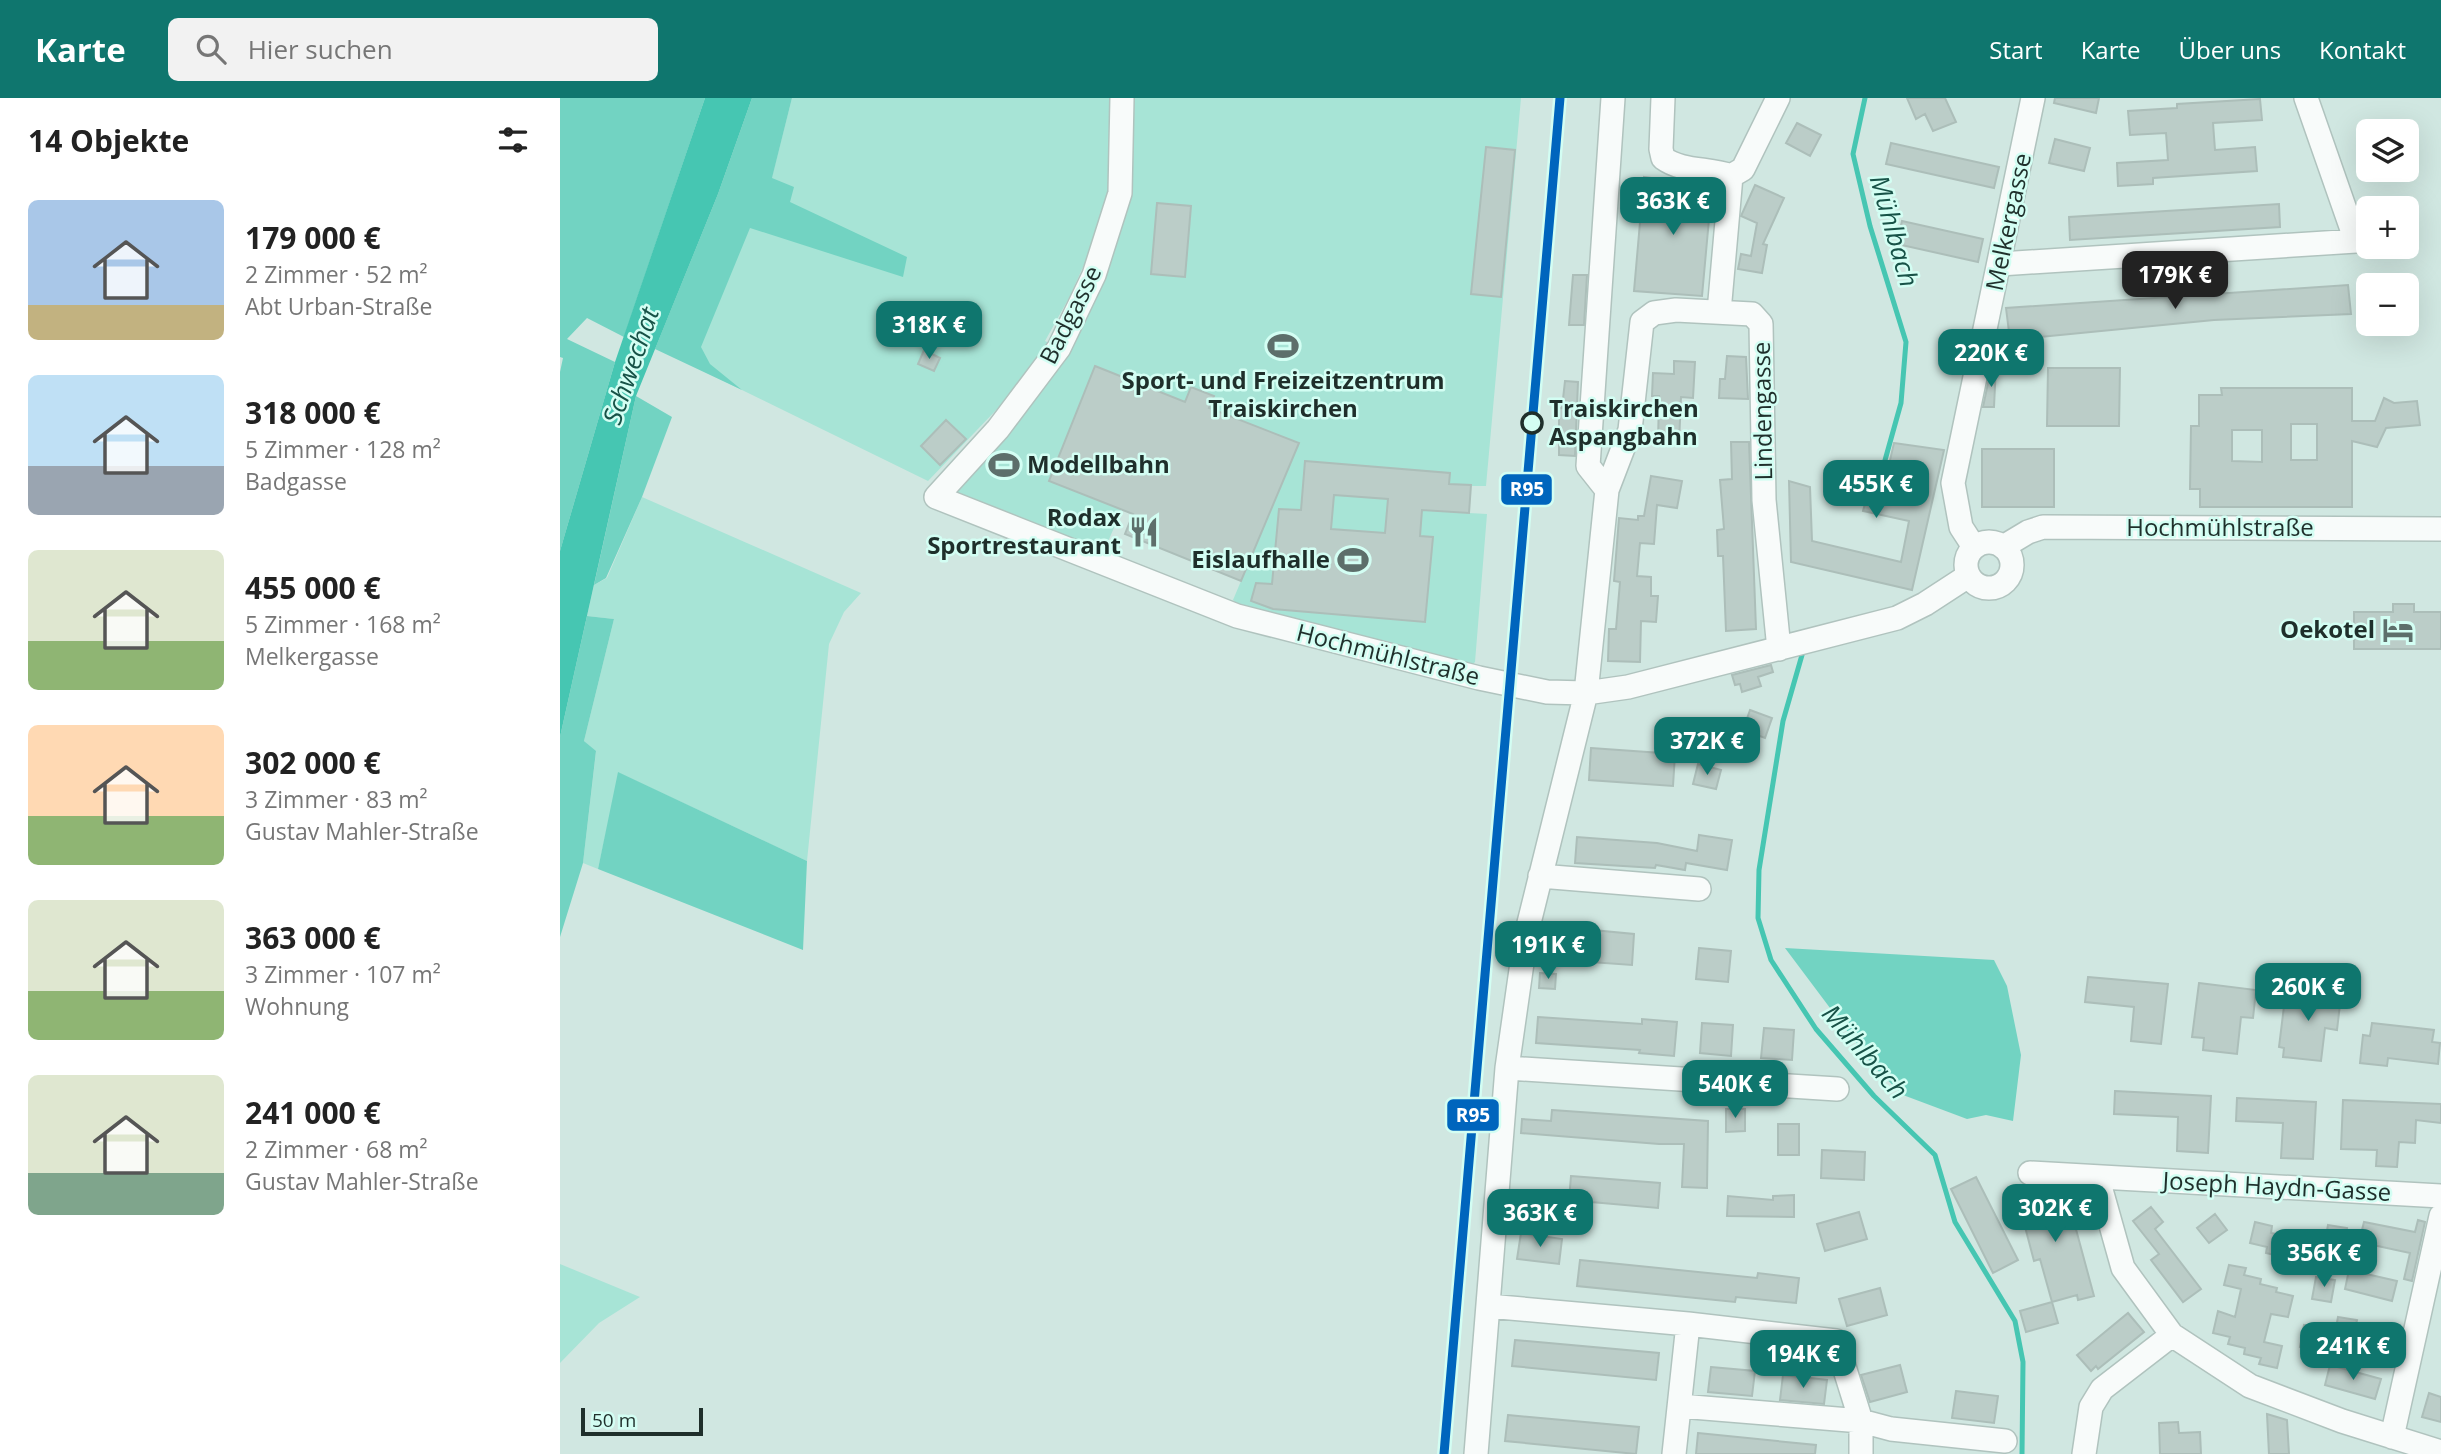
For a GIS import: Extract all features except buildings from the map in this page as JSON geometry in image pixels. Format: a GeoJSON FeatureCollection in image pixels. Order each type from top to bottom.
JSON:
{"type":"FeatureCollection","features":[{"type":"Feature","properties":{"kind":"street","name":"Badgasse"},"geometry":{"type":"LineString","coordinates":[[936,497],[998,429],[1059,348],[1094,275],[1120,193],[1122,98]]}},
{"type":"Feature","properties":{"kind":"street"},"geometry":{"type":"LineString","coordinates":[[1607,490],[1588,466],[1613,98]]}},
{"type":"Feature","properties":{"kind":"street"},"geometry":{"type":"LineString","coordinates":[[1662,98],[1663,158],[1679,166],[1731,176],[1743,169],[1778,98]]}},
{"type":"Feature","properties":{"kind":"street","name":"Melkergasse"},"geometry":{"type":"LineString","coordinates":[[1974,547],[1961,527],[1953,482],[2034,98]]}},
{"type":"Feature","properties":{"kind":"street"},"geometry":{"type":"LineString","coordinates":[[2000,264],[2356,241],[2306,98]]}},
{"type":"Feature","properties":{"kind":"street"},"geometry":{"type":"LineString","coordinates":[[1476,1454],[1507,1068],[1526,935],[1586,693],[1607,490],[1630,430],[1642,322],[1654,313],[1676,310],[1719,312],[1731,176]]}},
{"type":"Feature","properties":{"kind":"street","name":"Lindengasse"},"geometry":{"type":"LineString","coordinates":[[1719,312],[1752,314],[1759,320],[1762,330],[1764,500],[1779,649]]}},
{"type":"Feature","properties":{"kind":"street","name":"Hochmühlstraße"},"geometry":{"type":"LineString","coordinates":[[936,497],[1237,616],[1489,681],[1547,692],[1586,693],[1628,687],[1897,618],[1925,604],[1968,576]]}},
{"type":"Feature","properties":{"kind":"street","name":"Hochmühlstraße"},"geometry":{"type":"LineString","coordinates":[[1974,547],[1988,542],[2003,547],[2028,532],[2043,527],[2441,529]]}},
{"type":"Feature","properties":{"kind":"street"},"geometry":{"type":"LineString","coordinates":[[1974,547],[1966,561],[1968,576],[1973,582],[1986,588],[2006,580],[2012,566],[2008,552],[2003,547]]}},
{"type":"Feature","properties":{"kind":"street"},"geometry":{"type":"LineString","coordinates":[[1540,876],[1699,889]]}},
{"type":"Feature","properties":{"kind":"street"},"geometry":{"type":"LineString","coordinates":[[1507,1068],[1837,1089]]}},
{"type":"Feature","properties":{"kind":"street","name":"Joseph Haydn-Gasse"},"geometry":{"type":"LineString","coordinates":[[2030,1173],[2098,1179],[2222,1183],[2441,1196]]}},
{"type":"Feature","properties":{"kind":"street"},"geometry":{"type":"LineString","coordinates":[[2098,1179],[2123,1268],[2172,1335],[2250,1386],[2441,1452]]}},
{"type":"Feature","properties":{"kind":"street"},"geometry":{"type":"LineString","coordinates":[[2392,1437],[2441,1216]]}},
{"type":"Feature","properties":{"kind":"street"},"geometry":{"type":"LineString","coordinates":[[1488,1306],[1836,1340],[1861,1421],[1861,1454]]}},
{"type":"Feature","properties":{"kind":"street"},"geometry":{"type":"LineString","coordinates":[[1674,1454],[1688,1324]]}},
{"type":"Feature","properties":{"kind":"street"},"geometry":{"type":"LineString","coordinates":[[2084,1454],[2091,1407],[2102,1389],[2172,1335]]}},
{"type":"Feature","properties":{"kind":"street"},"geometry":{"type":"LineString","coordinates":[[1680,1406],[1861,1421],[1891,1429],[2005,1441]]}},
{"type":"Feature","properties":{"kind":"shaded area"},"geometry":{"type":"Polygon","coordinates":[[[560,98],[705,98],[624,337],[587,318],[567,339],[615,362],[560,551],[560,372],[563,358],[560,357],[560,98]]]}},
{"type":"Feature","properties":{"kind":"shaded area"},"geometry":{"type":"Polygon","coordinates":[[[752,98],[792,98],[772,178],[794,187],[790,202],[907,257],[903,277],[750,228],[701,347],[710,364],[742,390],[655,349],[718,194],[752,98]]]}},
{"type":"Feature","properties":{"kind":"shaded area"},"geometry":{"type":"Polygon","coordinates":[[[792,98],[1114,98],[1112,176],[1107,213],[1070,296],[1045,341],[1049,343],[1023,382],[928,481],[701,370],[698,344],[772,177],[792,98]]]}},
{"type":"Feature","properties":{"kind":"shaded area","name":"Sport- und Freizeitzentrum Traiskirchen"},"geometry":{"type":"Polygon","coordinates":[[[1132,98],[1521,98],[1486,486],[1471,486],[1469,513],[1487,514],[1475,662],[1469,668],[1444,662],[1445,656],[1434,654],[1433,658],[1276,617],[1236,603],[1233,600],[1241,581],[1125,534],[1133,514],[1122,509],[1104,551],[956,495],[954,489],[1041,389],[1094,303],[1119,237],[1131,194],[1132,98]]]}},
{"type":"Feature","properties":{"kind":"shaded area"},"geometry":{"type":"Polygon","coordinates":[[[636,396],[672,417],[642,497],[606,578],[594,585],[636,396]]]}},
{"type":"Feature","properties":{"kind":"shaded area"},"geometry":{"type":"Polygon","coordinates":[[[642,497],[861,593],[844,612],[829,644],[807,861],[619,773],[598,869],[583,863],[596,752],[584,741],[614,619],[587,616],[594,585],[607,578],[642,497]]]}},
{"type":"Feature","properties":{"kind":"shaded area"},"geometry":{"type":"Polygon","coordinates":[[[587,616],[614,619],[584,741],[596,751],[583,863],[560,937],[560,737],[587,616]]]}},
{"type":"Feature","properties":{"kind":"shaded area"},"geometry":{"type":"Polygon","coordinates":[[[618,772],[807,861],[803,950],[598,869],[618,772]]]}},
{"type":"Feature","properties":{"kind":"shaded area"},"geometry":{"type":"Polygon","coordinates":[[[1785,948],[1994,960],[2007,986],[2021,1055],[2013,1121],[1986,1115],[1967,1119],[1903,1095],[1875,1068],[1785,948]]]}},
{"type":"Feature","properties":{"kind":"shaded area"},"geometry":{"type":"Polygon","coordinates":[[[560,1264],[640,1297],[599,1323],[560,1363],[560,1264]]]}},
{"type":"Feature","properties":{"kind":"water","name":"Schwechat"},"geometry":{"type":"Polygon","coordinates":[[[705,98],[752,98],[718,194],[636,396],[560,737],[560,551],[615,362],[705,98]]]}},
{"type":"Feature","properties":{"kind":"waterway","name":"Mühlbach"},"geometry":{"type":"LineString","coordinates":[[1865,98],[1853,154],[1870,226],[1906,342],[1901,403],[1875,496]]}},
{"type":"Feature","properties":{"kind":"waterway","name":"Mühlbach"},"geometry":{"type":"LineString","coordinates":[[1802,655],[1783,721],[1759,870],[1758,918],[1771,960],[1816,1029],[1874,1096],[1935,1155],[1955,1222],[2015,1321],[2023,1362],[2022,1454]]}},
{"type":"Feature","properties":{"kind":"transit line","name":"R95"},"geometry":{"type":"LineString","coordinates":[[1444,1454],[1560,98]]}},
{"type":"Feature","properties":{"kind":"place","name":"Sport- und Freizeitzentrum Traiskirchen"},"geometry":{"type":"Point","coordinates":[1283,346]}},
{"type":"Feature","properties":{"kind":"place","name":"Traiskirchen Aspangbahn"},"geometry":{"type":"Point","coordinates":[1532,423]}},
{"type":"Feature","properties":{"kind":"place","name":"Modellbahn"},"geometry":{"type":"Point","coordinates":[1004,465]}},
{"type":"Feature","properties":{"kind":"place","name":"Rodax Sportrestaurant"},"geometry":{"type":"Point","coordinates":[1144,532]}},
{"type":"Feature","properties":{"kind":"place","name":"Eislaufhalle"},"geometry":{"type":"Point","coordinates":[1353,560]}},
{"type":"Feature","properties":{"kind":"place","name":"Oekotel"},"geometry":{"type":"Point","coordinates":[2398,630]}}]}
